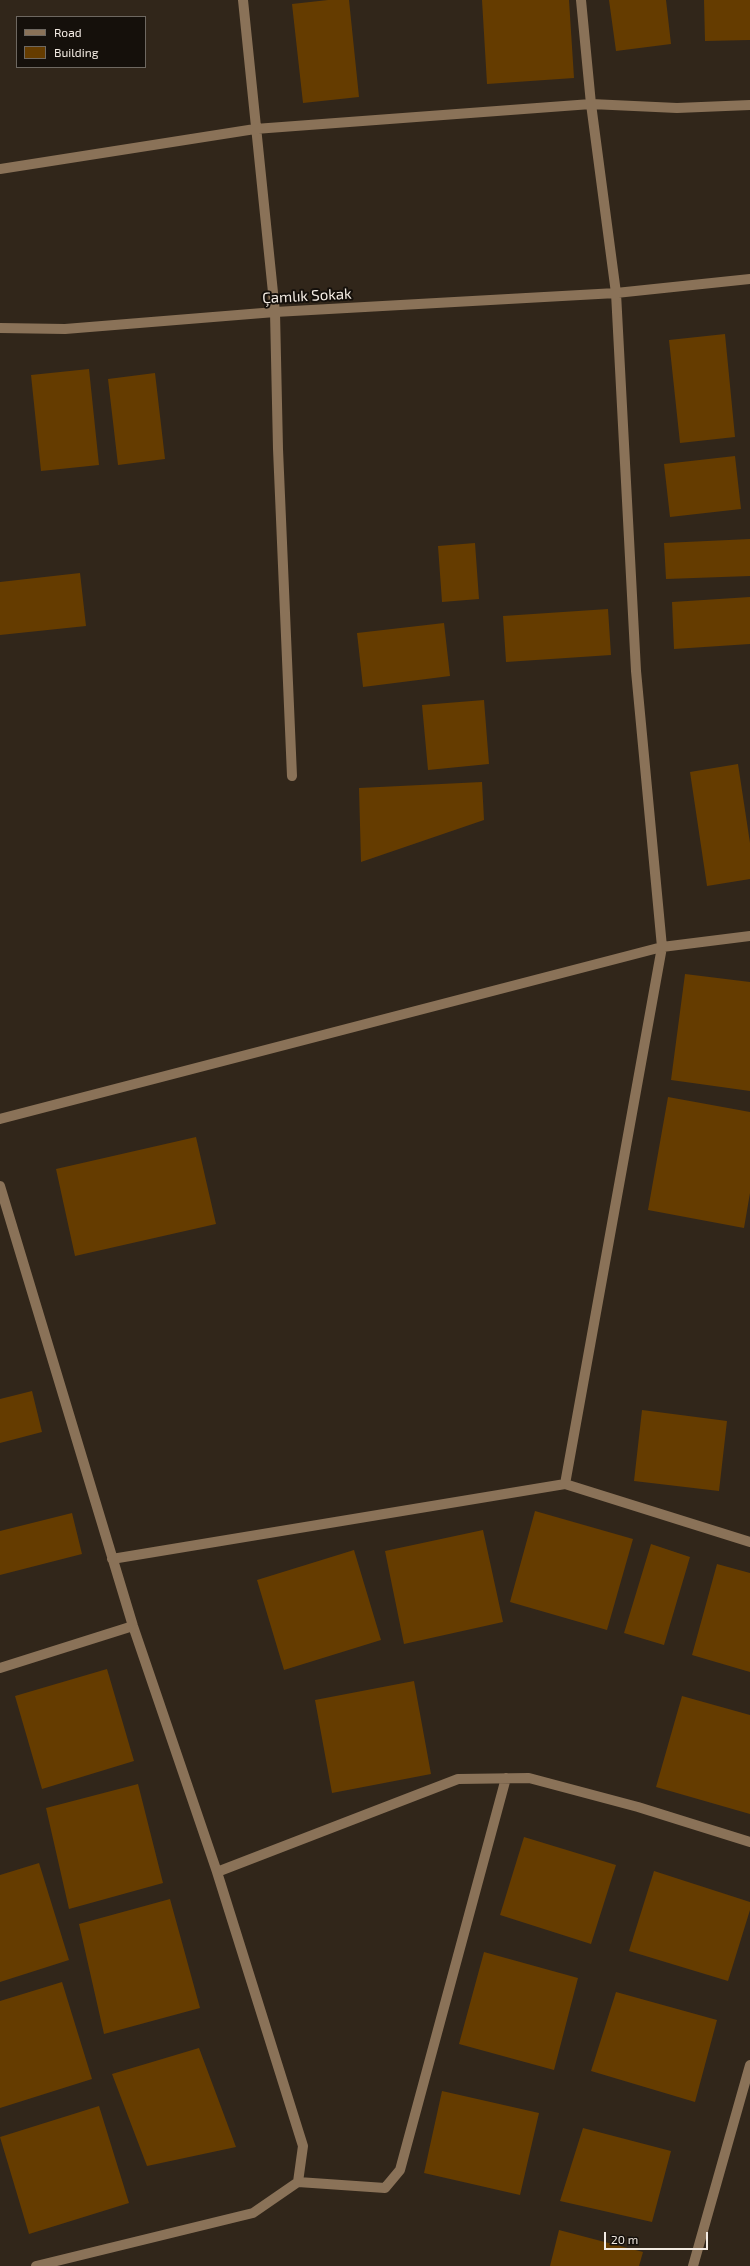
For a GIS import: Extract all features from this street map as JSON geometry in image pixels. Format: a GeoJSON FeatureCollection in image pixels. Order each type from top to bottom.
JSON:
{"type":"FeatureCollection","features":[{"type":"Feature","properties":{"kind":"street"},"geometry":{"type":"LineString","coordinates":[[243,0],[255,129],[275,312],[278,449],[292,776]]}},
{"type":"Feature","properties":{"kind":"street"},"geometry":{"type":"LineString","coordinates":[[565,1484],[662,947],[636,670],[616,293],[591,104],[581,0]]}},
{"type":"Feature","properties":{"kind":"street"},"geometry":{"type":"LineString","coordinates":[[0,169],[255,129],[591,104],[677,108],[750,105]]}},
{"type":"Feature","properties":{"kind":"street","name":"Çamlık Sokak"},"geometry":{"type":"LineString","coordinates":[[0,328],[66,328],[275,312],[616,293],[750,279]]}},
{"type":"Feature","properties":{"kind":"street"},"geometry":{"type":"LineString","coordinates":[[0,1119],[662,947],[750,936]]}},
{"type":"Feature","properties":{"kind":"street"},"geometry":{"type":"LineString","coordinates":[[0,1186],[132,1626],[218,1872],[303,2146],[298,2182]]}},
{"type":"Feature","properties":{"kind":"street"},"geometry":{"type":"LineString","coordinates":[[112,1559],[565,1484],[750,1542]]}},
{"type":"Feature","properties":{"kind":"street"},"geometry":{"type":"LineString","coordinates":[[0,1668],[132,1626]]}},
{"type":"Feature","properties":{"kind":"street"},"geometry":{"type":"LineString","coordinates":[[36,2266],[253,2213],[298,2182],[385,2188],[400,2170],[506,1778]]}},
{"type":"Feature","properties":{"kind":"street"},"geometry":{"type":"LineString","coordinates":[[218,1872],[458,1779],[529,1778],[638,1807],[750,1842]]}},
{"type":"Feature","properties":{"kind":"street"},"geometry":{"type":"LineString","coordinates":[[693,2266],[750,2065]]}},
{"type":"Feature","properties":{"kind":"building"},"geometry":{"type":"Polygon","coordinates":[[[328,0],[349,0],[359,97],[303,103],[292,4],[328,0]]]}},
{"type":"Feature","properties":{"kind":"building"},"geometry":{"type":"Polygon","coordinates":[[[482,0],[569,0],[574,78],[487,84],[482,0]]]}},
{"type":"Feature","properties":{"kind":"building"},"geometry":{"type":"Polygon","coordinates":[[[609,0],[666,0],[671,44],[616,51],[609,0]]]}},
{"type":"Feature","properties":{"kind":"building"},"geometry":{"type":"Polygon","coordinates":[[[704,0],[750,0],[750,40],[705,41],[704,0]]]}},
{"type":"Feature","properties":{"kind":"building"},"geometry":{"type":"Polygon","coordinates":[[[725,334],[735,437],[680,443],[669,340],[725,334]]]}},
{"type":"Feature","properties":{"kind":"building"},"geometry":{"type":"Polygon","coordinates":[[[89,369],[99,465],[41,471],[31,375],[89,369]]]}},
{"type":"Feature","properties":{"kind":"building"},"geometry":{"type":"Polygon","coordinates":[[[155,373],[165,459],[118,465],[108,379],[155,373]]]}},
{"type":"Feature","properties":{"kind":"building"},"geometry":{"type":"Polygon","coordinates":[[[735,456],[741,509],[670,517],[664,464],[735,456]]]}},
{"type":"Feature","properties":{"kind":"building"},"geometry":{"type":"Polygon","coordinates":[[[750,539],[750,576],[666,579],[664,543],[750,539]]]}},
{"type":"Feature","properties":{"kind":"building"},"geometry":{"type":"Polygon","coordinates":[[[475,543],[479,599],[442,602],[438,546],[475,543]]]}},
{"type":"Feature","properties":{"kind":"building"},"geometry":{"type":"Polygon","coordinates":[[[80,573],[86,626],[0,635],[0,582],[80,573]]]}},
{"type":"Feature","properties":{"kind":"building"},"geometry":{"type":"Polygon","coordinates":[[[750,597],[750,644],[674,649],[672,602],[750,597]]]}},
{"type":"Feature","properties":{"kind":"building"},"geometry":{"type":"Polygon","coordinates":[[[608,609],[611,655],[506,662],[503,616],[608,609]]]}},
{"type":"Feature","properties":{"kind":"building"},"geometry":{"type":"Polygon","coordinates":[[[444,623],[450,676],[363,687],[357,633],[444,623]]]}},
{"type":"Feature","properties":{"kind":"building"},"geometry":{"type":"Polygon","coordinates":[[[484,700],[489,764],[428,770],[422,705],[484,700]]]}},
{"type":"Feature","properties":{"kind":"building"},"geometry":{"type":"Polygon","coordinates":[[[738,764],[750,843],[750,879],[707,886],[690,772],[738,764]]]}},
{"type":"Feature","properties":{"kind":"building"},"geometry":{"type":"Polygon","coordinates":[[[482,782],[484,820],[361,862],[359,788],[482,782]]]}},
{"type":"Feature","properties":{"kind":"building"},"geometry":{"type":"Polygon","coordinates":[[[685,974],[750,982],[750,1091],[671,1080],[685,974]]]}},
{"type":"Feature","properties":{"kind":"building"},"geometry":{"type":"Polygon","coordinates":[[[668,1097],[750,1112],[750,1193],[744,1228],[648,1210],[668,1097]]]}},
{"type":"Feature","properties":{"kind":"building"},"geometry":{"type":"Polygon","coordinates":[[[196,1137],[216,1224],[75,1256],[56,1169],[196,1137]]]}},
{"type":"Feature","properties":{"kind":"building"},"geometry":{"type":"Polygon","coordinates":[[[32,1391],[42,1432],[0,1443],[0,1399],[32,1391]]]}},
{"type":"Feature","properties":{"kind":"building"},"geometry":{"type":"Polygon","coordinates":[[[642,1410],[727,1421],[719,1491],[634,1481],[642,1410]]]}},
{"type":"Feature","properties":{"kind":"building"},"geometry":{"type":"Polygon","coordinates":[[[535,1511],[633,1539],[607,1630],[510,1602],[535,1511]]]}},
{"type":"Feature","properties":{"kind":"building"},"geometry":{"type":"Polygon","coordinates":[[[72,1513],[82,1554],[0,1575],[0,1531],[72,1513]]]}},
{"type":"Feature","properties":{"kind":"building"},"geometry":{"type":"Polygon","coordinates":[[[483,1530],[503,1622],[404,1644],[385,1551],[483,1530]]]}},
{"type":"Feature","properties":{"kind":"building"},"geometry":{"type":"Polygon","coordinates":[[[651,1544],[690,1557],[664,1645],[624,1633],[651,1544]]]}},
{"type":"Feature","properties":{"kind":"building"},"geometry":{"type":"Polygon","coordinates":[[[354,1550],[381,1640],[284,1670],[257,1580],[354,1550]]]}},
{"type":"Feature","properties":{"kind":"building"},"geometry":{"type":"Polygon","coordinates":[[[717,1564],[750,1573],[750,1672],[692,1655],[717,1564]]]}},
{"type":"Feature","properties":{"kind":"building"},"geometry":{"type":"Polygon","coordinates":[[[107,1669],[134,1761],[42,1789],[15,1696],[107,1669]]]}},
{"type":"Feature","properties":{"kind":"building"},"geometry":{"type":"Polygon","coordinates":[[[414,1681],[431,1774],[332,1793],[315,1700],[414,1681]]]}},
{"type":"Feature","properties":{"kind":"building"},"geometry":{"type":"Polygon","coordinates":[[[682,1696],[750,1715],[750,1814],[656,1787],[682,1696]]]}},
{"type":"Feature","properties":{"kind":"building"},"geometry":{"type":"Polygon","coordinates":[[[138,1784],[163,1883],[69,1909],[46,1808],[138,1784]]]}},
{"type":"Feature","properties":{"kind":"building"},"geometry":{"type":"Polygon","coordinates":[[[524,1837],[616,1865],[591,1944],[500,1915],[524,1837]]]}},
{"type":"Feature","properties":{"kind":"building"},"geometry":{"type":"Polygon","coordinates":[[[39,1863],[69,1960],[0,1982],[0,1875],[39,1863]]]}},
{"type":"Feature","properties":{"kind":"building"},"geometry":{"type":"Polygon","coordinates":[[[654,1871],[750,1902],[750,1910],[728,1981],[629,1951],[654,1871]]]}},
{"type":"Feature","properties":{"kind":"building"},"geometry":{"type":"Polygon","coordinates":[[[170,1899],[200,2008],[104,2034],[79,1924],[170,1899]]]}},
{"type":"Feature","properties":{"kind":"building"},"geometry":{"type":"Polygon","coordinates":[[[484,1952],[578,1978],[554,2070],[459,2044],[484,1952]]]}},
{"type":"Feature","properties":{"kind":"building"},"geometry":{"type":"Polygon","coordinates":[[[62,1982],[92,2079],[0,2108],[0,2001],[62,1982]]]}},
{"type":"Feature","properties":{"kind":"building"},"geometry":{"type":"Polygon","coordinates":[[[616,1992],[717,2020],[695,2102],[591,2071],[616,1992]]]}},
{"type":"Feature","properties":{"kind":"building"},"geometry":{"type":"Polygon","coordinates":[[[199,2048],[236,2147],[147,2166],[112,2074],[199,2048]]]}},
{"type":"Feature","properties":{"kind":"building"},"geometry":{"type":"Polygon","coordinates":[[[442,2091],[539,2113],[520,2195],[424,2173],[442,2091]]]}},
{"type":"Feature","properties":{"kind":"building"},"geometry":{"type":"Polygon","coordinates":[[[99,2106],[129,2203],[29,2234],[0,2137],[99,2106]]]}},
{"type":"Feature","properties":{"kind":"building"},"geometry":{"type":"Polygon","coordinates":[[[583,2128],[671,2151],[652,2222],[560,2201],[583,2128]]]}},
{"type":"Feature","properties":{"kind":"building"},"geometry":{"type":"Polygon","coordinates":[[[559,2230],[643,2252],[639,2266],[550,2266],[559,2230]]]}}]}
